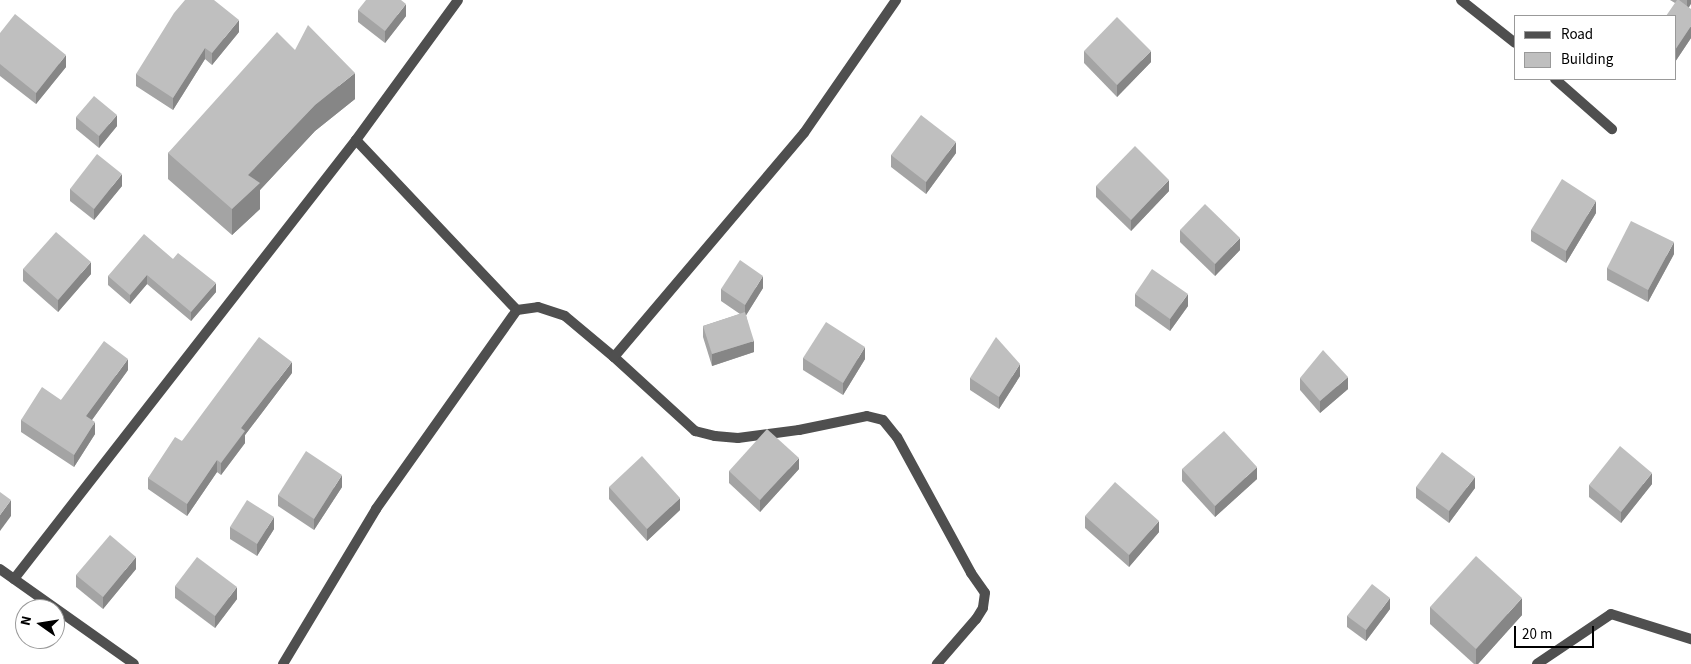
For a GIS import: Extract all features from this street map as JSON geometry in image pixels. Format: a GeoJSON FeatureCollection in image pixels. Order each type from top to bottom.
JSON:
{"type":"FeatureCollection","features":[{"type":"Feature","properties":{"kind":"street"},"geometry":{"type":"LineString","coordinates":[[14,580],[356,140],[458,0]]}},
{"type":"Feature","properties":{"kind":"street"},"geometry":{"type":"LineString","coordinates":[[614,357],[804,133],[896,0]]}},
{"type":"Feature","properties":{"kind":"street"},"geometry":{"type":"LineString","coordinates":[[1461,0],[1514,42]]}},
{"type":"Feature","properties":{"kind":"street"},"geometry":{"type":"LineString","coordinates":[[1556,80],[1612,129]]}},
{"type":"Feature","properties":{"kind":"street"},"geometry":{"type":"LineString","coordinates":[[356,140],[517,310]]}},
{"type":"Feature","properties":{"kind":"street"},"geometry":{"type":"LineString","coordinates":[[283,664],[376,509],[517,310],[538,307],[565,316],[695,430],[715,436],[738,438],[800,430],[867,416],[883,420],[897,437],[971,573],[985,593],[983,608],[976,619],[937,664]]}},
{"type":"Feature","properties":{"kind":"street"},"geometry":{"type":"LineString","coordinates":[[0,568],[14,580],[134,664]]}},
{"type":"Feature","properties":{"kind":"street"},"geometry":{"type":"LineString","coordinates":[[1537,664],[1611,614],[1691,639]]}},
{"type":"Feature","properties":{"kind":"building"},"geometry":{"type":"Polygon","coordinates":[[[185,0],[214,0],[239,20],[212,53],[205,48],[173,98],[136,74],[174,13],[185,0]]]}},
{"type":"Feature","properties":{"kind":"building"},"geometry":{"type":"Polygon","coordinates":[[[366,0],[401,0],[406,4],[385,31],[358,10],[366,0]]]}},
{"type":"Feature","properties":{"kind":"building"},"geometry":{"type":"Polygon","coordinates":[[[1677,0],[1691,9],[1691,26],[1676,48],[1676,15],[1667,15],[1677,0]]]}},
{"type":"Feature","properties":{"kind":"building"},"geometry":{"type":"Polygon","coordinates":[[[15,14],[66,55],[36,93],[0,64],[0,33],[15,14]]]}},
{"type":"Feature","properties":{"kind":"building"},"geometry":{"type":"Polygon","coordinates":[[[1117,17],[1151,51],[1117,85],[1084,51],[1117,17]]]}},
{"type":"Feature","properties":{"kind":"building"},"geometry":{"type":"Polygon","coordinates":[[[308,25],[355,73],[315,105],[248,175],[260,183],[232,209],[168,153],[277,32],[295,50],[308,25]]]}},
{"type":"Feature","properties":{"kind":"building"},"geometry":{"type":"Polygon","coordinates":[[[94,96],[117,115],[99,136],[76,117],[94,96]]]}},
{"type":"Feature","properties":{"kind":"building"},"geometry":{"type":"Polygon","coordinates":[[[921,115],[956,142],[926,182],[891,155],[921,115]]]}},
{"type":"Feature","properties":{"kind":"building"},"geometry":{"type":"Polygon","coordinates":[[[1135,146],[1169,180],[1131,220],[1096,186],[1135,146]]]}},
{"type":"Feature","properties":{"kind":"building"},"geometry":{"type":"Polygon","coordinates":[[[97,154],[122,174],[94,209],[70,189],[97,154]]]}},
{"type":"Feature","properties":{"kind":"building"},"geometry":{"type":"Polygon","coordinates":[[[1562,179],[1596,201],[1566,251],[1531,230],[1562,179]]]}},
{"type":"Feature","properties":{"kind":"building"},"geometry":{"type":"Polygon","coordinates":[[[1205,204],[1240,238],[1215,264],[1180,230],[1205,204]]]}},
{"type":"Feature","properties":{"kind":"building"},"geometry":{"type":"Polygon","coordinates":[[[1631,221],[1674,242],[1648,290],[1607,268],[1631,221]]]}},
{"type":"Feature","properties":{"kind":"building"},"geometry":{"type":"Polygon","coordinates":[[[56,232],[91,262],[58,300],[23,269],[56,232]]]}},
{"type":"Feature","properties":{"kind":"building"},"geometry":{"type":"Polygon","coordinates":[[[144,234],[173,259],[178,253],[216,283],[191,312],[147,275],[130,295],[108,276],[144,234]]]}},
{"type":"Feature","properties":{"kind":"building"},"geometry":{"type":"Polygon","coordinates":[[[740,260],[763,276],[745,305],[721,289],[740,260]]]}},
{"type":"Feature","properties":{"kind":"building"},"geometry":{"type":"Polygon","coordinates":[[[1152,269],[1188,294],[1170,319],[1135,294],[1152,269]]]}},
{"type":"Feature","properties":{"kind":"building"},"geometry":{"type":"Polygon","coordinates":[[[745,312],[754,341],[712,354],[703,326],[745,312]]]}},
{"type":"Feature","properties":{"kind":"building"},"geometry":{"type":"Polygon","coordinates":[[[826,322],[865,347],[843,383],[803,358],[826,322]]]}},
{"type":"Feature","properties":{"kind":"building"},"geometry":{"type":"Polygon","coordinates":[[[259,337],[292,362],[241,428],[245,431],[221,463],[217,460],[187,504],[148,478],[175,437],[182,441],[259,337]]]}},
{"type":"Feature","properties":{"kind":"building"},"geometry":{"type":"Polygon","coordinates":[[[996,337],[1020,364],[999,397],[970,378],[996,337]]]}},
{"type":"Feature","properties":{"kind":"building"},"geometry":{"type":"Polygon","coordinates":[[[104,341],[128,359],[86,416],[95,422],[74,455],[21,420],[42,387],[61,400],[104,341]]]}},
{"type":"Feature","properties":{"kind":"building"},"geometry":{"type":"Polygon","coordinates":[[[1323,350],[1348,377],[1320,401],[1300,378],[1323,350]]]}},
{"type":"Feature","properties":{"kind":"building"},"geometry":{"type":"Polygon","coordinates":[[[767,429],[799,458],[760,500],[729,471],[767,429]]]}},
{"type":"Feature","properties":{"kind":"building"},"geometry":{"type":"Polygon","coordinates":[[[1224,431],[1257,467],[1215,506],[1182,469],[1224,431]]]}},
{"type":"Feature","properties":{"kind":"building"},"geometry":{"type":"Polygon","coordinates":[[[1620,446],[1652,473],[1621,512],[1589,485],[1620,446]]]}},
{"type":"Feature","properties":{"kind":"building"},"geometry":{"type":"Polygon","coordinates":[[[306,451],[342,475],[314,519],[278,495],[306,451]]]}},
{"type":"Feature","properties":{"kind":"building"},"geometry":{"type":"Polygon","coordinates":[[[1442,452],[1475,477],[1449,511],[1416,487],[1442,452]]]}},
{"type":"Feature","properties":{"kind":"building"},"geometry":{"type":"Polygon","coordinates":[[[642,456],[680,498],[647,529],[609,487],[642,456]]]}},
{"type":"Feature","properties":{"kind":"building"},"geometry":{"type":"Polygon","coordinates":[[[1115,482],[1159,521],[1129,555],[1085,516],[1115,482]]]}},
{"type":"Feature","properties":{"kind":"building"},"geometry":{"type":"Polygon","coordinates":[[[0,492],[11,500],[0,515],[0,492]]]}},
{"type":"Feature","properties":{"kind":"building"},"geometry":{"type":"Polygon","coordinates":[[[247,500],[274,517],[257,544],[230,527],[247,500]]]}},
{"type":"Feature","properties":{"kind":"building"},"geometry":{"type":"Polygon","coordinates":[[[110,535],[136,557],[103,597],[76,575],[110,535]]]}},
{"type":"Feature","properties":{"kind":"building"},"geometry":{"type":"Polygon","coordinates":[[[1476,556],[1522,598],[1476,649],[1430,607],[1476,556]]]}},
{"type":"Feature","properties":{"kind":"building"},"geometry":{"type":"Polygon","coordinates":[[[197,557],[237,587],[215,616],[175,586],[197,557]]]}},
{"type":"Feature","properties":{"kind":"building"},"geometry":{"type":"Polygon","coordinates":[[[1372,584],[1390,598],[1366,630],[1347,616],[1372,584]]]}}]}
